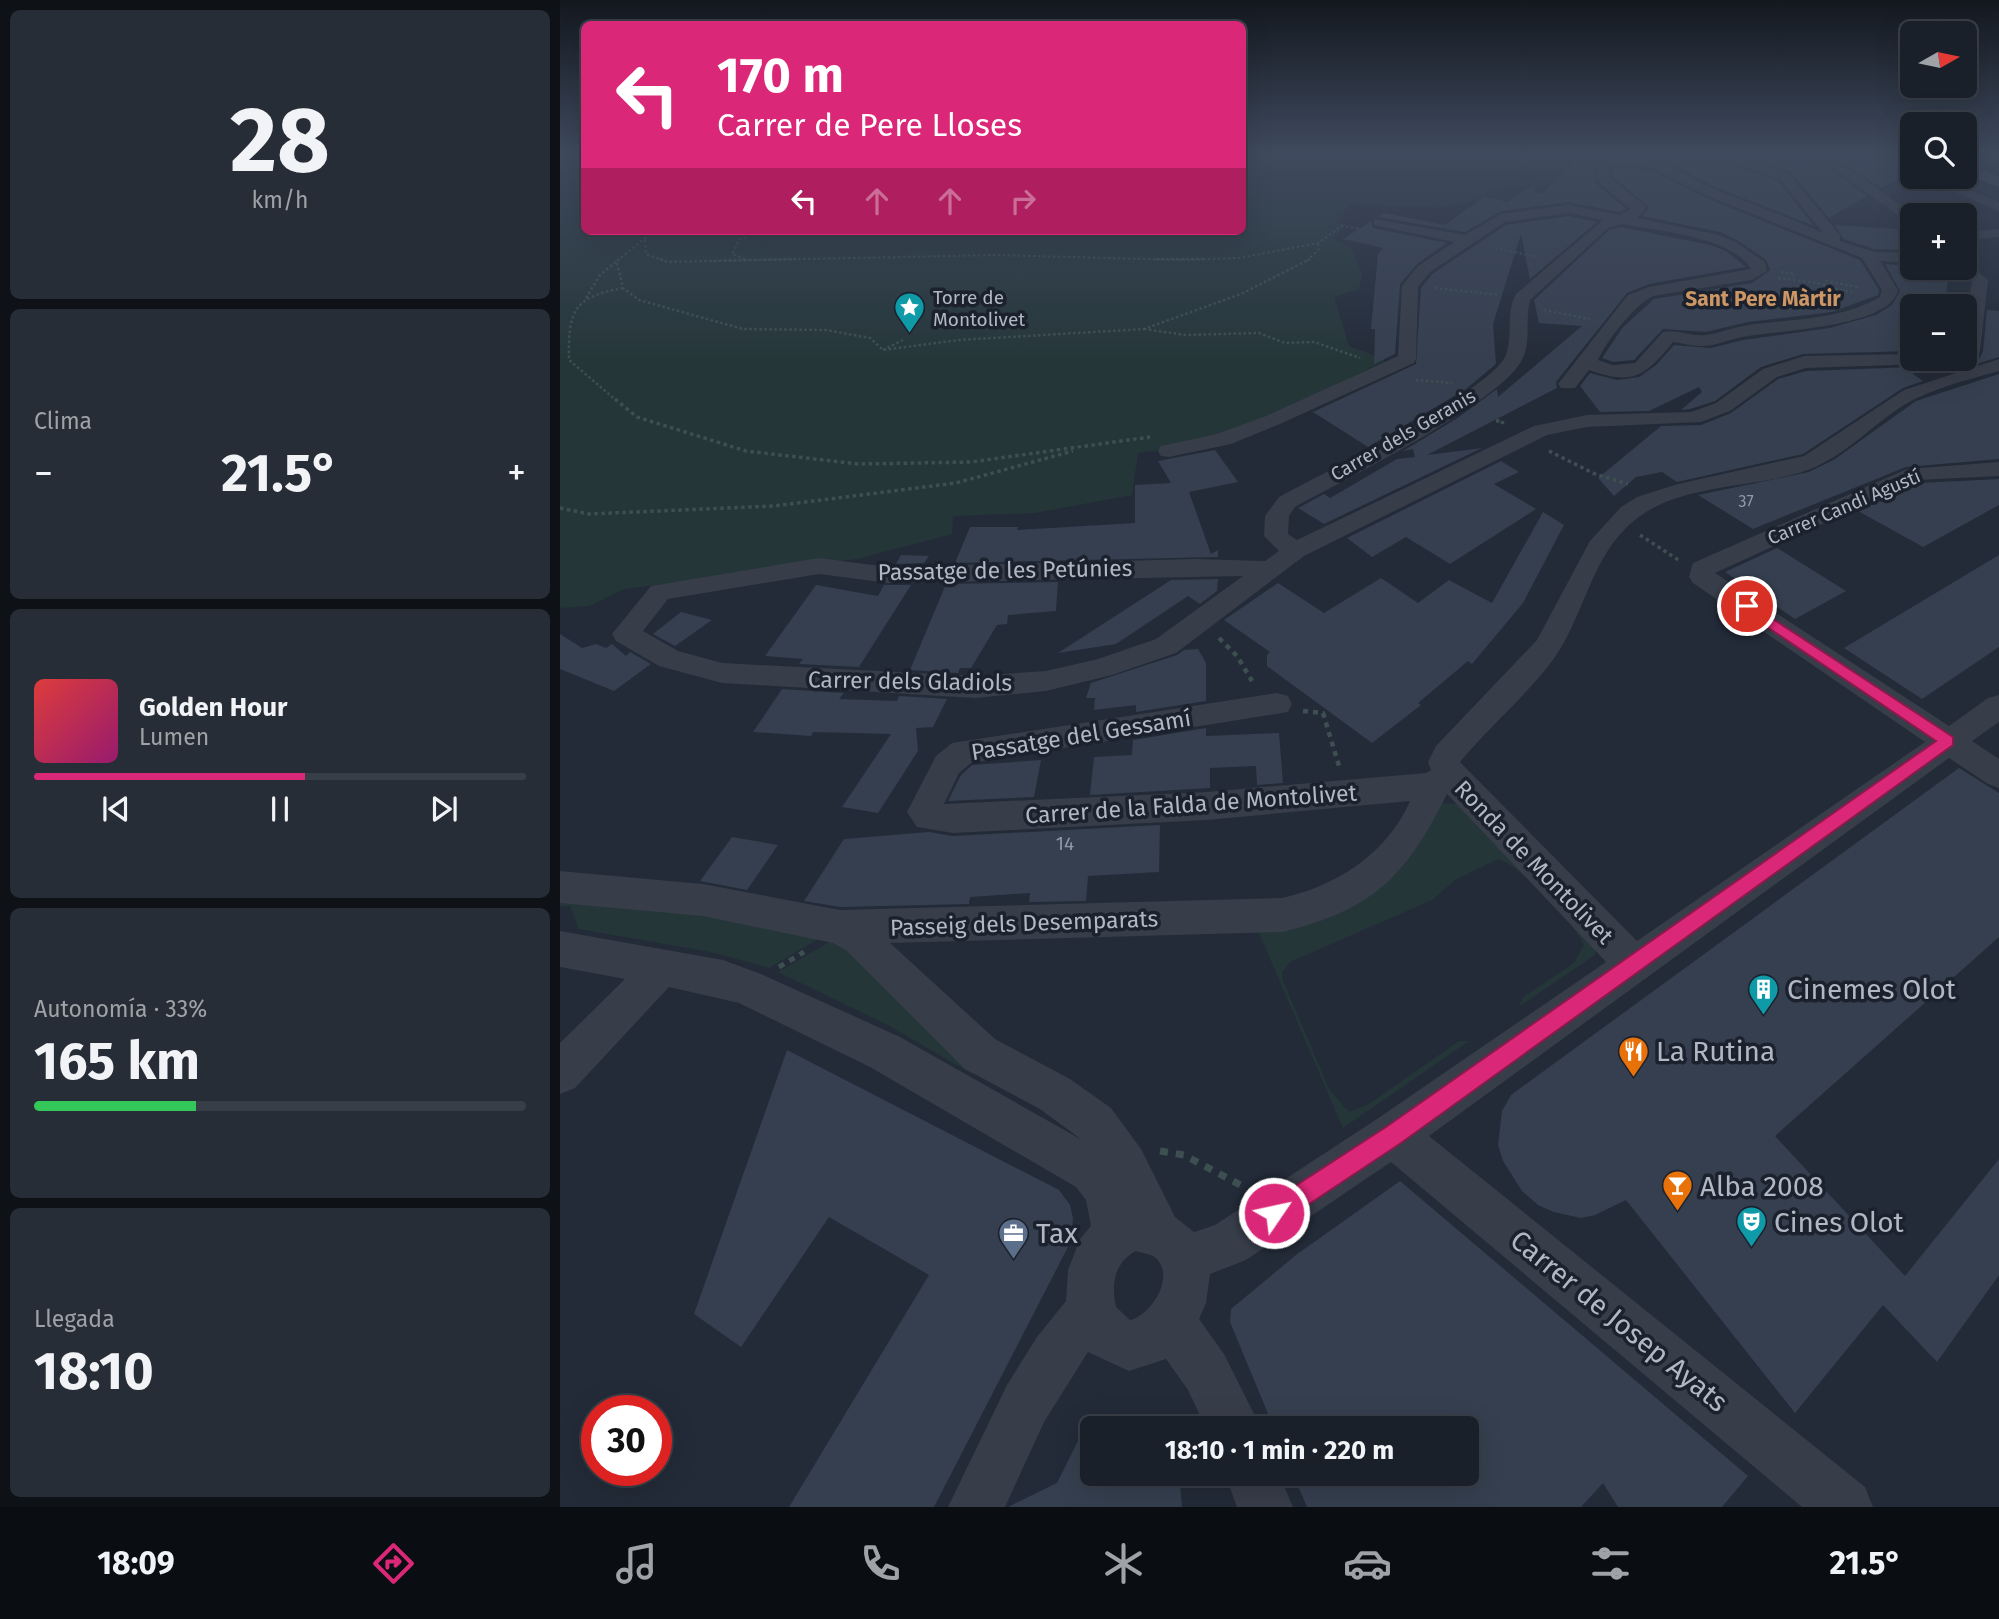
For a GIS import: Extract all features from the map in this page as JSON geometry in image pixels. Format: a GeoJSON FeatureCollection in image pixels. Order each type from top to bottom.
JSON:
{"type":"FeatureCollection","features":[{"type":"Feature","properties":{"kind":"street"},"geometry":{"type":"LineString","coordinates":[[1381,222],[1464,240]]}},
{"type":"Feature","properties":{"kind":"street"},"geometry":{"type":"LineString","coordinates":[[1166,443],[1223,439],[1393,365],[1409,286],[1424,269],[1494,222]]}},
{"type":"Feature","properties":{"kind":"street"},"geometry":{"type":"LineString","coordinates":[[1520,302],[1603,225],[1610,222]]}},
{"type":"Feature","properties":{"kind":"street"},"geometry":{"type":"LineString","coordinates":[[1636,222],[1719,239],[1756,262]]}},
{"type":"Feature","properties":{"kind":"street"},"geometry":{"type":"LineString","coordinates":[[1790,222],[1849,251],[1869,257],[1900,258]]}},
{"type":"Feature","properties":{"kind":"street"},"geometry":{"type":"LineString","coordinates":[[1819,222],[1849,251]]}},
{"type":"Feature","properties":{"kind":"street"},"geometry":{"type":"LineString","coordinates":[[1977,235],[1999,233]]}},
{"type":"Feature","properties":{"kind":"street"},"geometry":{"type":"LineString","coordinates":[[1568,384],[1634,299],[1649,292],[1755,275],[1760,269],[1754,253],[1729,237]]}},
{"type":"Feature","properties":{"kind":"street"},"geometry":{"type":"LineString","coordinates":[[1977,240],[1999,248]]}},
{"type":"Feature","properties":{"kind":"street"},"geometry":{"type":"LineString","coordinates":[[1586,361],[1607,369],[1638,368],[1645,365],[1668,337],[1706,340],[1744,331],[1830,320],[1866,310],[1886,300],[1890,290],[1869,257]]}},
{"type":"Feature","properties":{"kind":"street"},"geometry":{"type":"LineString","coordinates":[[1977,277],[1980,280],[1977,300]]}},
{"type":"Feature","properties":{"kind":"street","name":"Carrer dels Geranis"},"geometry":{"type":"LineString","coordinates":[[1295,551],[1276,536],[1277,516],[1287,502],[1466,401],[1513,362],[1520,302]]}},
{"type":"Feature","properties":{"kind":"street"},"geometry":{"type":"LineString","coordinates":[[1977,313],[1999,317]]}},
{"type":"Feature","properties":{"kind":"street"},"geometry":{"type":"LineString","coordinates":[[1977,356],[1999,364]]}},
{"type":"Feature","properties":{"kind":"street"},"geometry":{"type":"LineString","coordinates":[[1268,569],[1295,551],[1541,430],[1587,421],[1694,418],[1723,407],[1770,373],[1804,362],[1900,360]]}},
{"type":"Feature","properties":{"kind":"street","name":"Ronda de Montolivet"},"geometry":{"type":"LineString","coordinates":[[1633,963],[1441,780],[1447,755],[1547,647],[1560,627],[1602,540],[1629,512],[1655,497],[1781,470],[1825,456],[1897,401],[1934,384],[1999,364]]}},
{"type":"Feature","properties":{"kind":"street","name":"Carrer Candi Agustí"},"geometry":{"type":"LineString","coordinates":[[1948,741],[1702,576],[1702,569],[1914,474],[1999,469]]}},
{"type":"Feature","properties":{"kind":"street","name":"Passatge de les Petúnies"},"geometry":{"type":"LineString","coordinates":[[660,592],[819,566],[888,575],[1196,566],[1268,569]]}},
{"type":"Feature","properties":{"kind":"street","name":"Carrer dels Gladiols"},"geometry":{"type":"LineString","coordinates":[[660,592],[626,634],[646,648],[693,668],[778,677],[989,687],[1071,675],[1160,648],[1268,569]]}},
{"type":"Feature","properties":{"kind":"street","name":"Passatge del Gessamí"},"geometry":{"type":"LineString","coordinates":[[929,817],[924,812],[931,794],[947,765],[963,752],[1277,704]]}},
{"type":"Feature","properties":{"kind":"street"},"geometry":{"type":"LineString","coordinates":[[560,949],[663,967],[747,987],[847,1032],[1092,1171],[1152,1242],[1186,1291],[1172,1324],[1156,1337],[1133,1344],[1111,1338],[1099,1327],[1091,1310],[1092,1271],[1107,1244],[1152,1242],[1229,1243],[1393,1135],[1999,706]]}},
{"type":"Feature","properties":{"kind":"street"},"geometry":{"type":"LineString","coordinates":[[1948,741],[1999,775]]}},
{"type":"Feature","properties":{"kind":"street","name":"Carrer de la Falda de Montolivet"},"geometry":{"type":"LineString","coordinates":[[929,817],[953,819],[1207,806],[1441,780]]}},
{"type":"Feature","properties":{"kind":"street","name":"Passeig dels Desemparats"},"geometry":{"type":"LineString","coordinates":[[560,887],[703,900],[824,938],[1070,923],[1282,915],[1304,912],[1342,896],[1386,863],[1416,825],[1441,780]]}},
{"type":"Feature","properties":{"kind":"street"},"geometry":{"type":"LineString","coordinates":[[824,938],[859,938],[980,1054],[1055,1094],[1096,1123],[1120,1158],[1152,1242]]}},
{"type":"Feature","properties":{"kind":"street"},"geometry":{"type":"LineString","coordinates":[[560,1073],[663,967]]}},
{"type":"Feature","properties":{"kind":"street","name":"Carrer de Josep Ayats"},"geometry":{"type":"LineString","coordinates":[[1393,1135],[1845,1507]]}},
{"type":"Feature","properties":{"kind":"street"},"geometry":{"type":"LineString","coordinates":[[976,1507],[1037,1381],[1066,1336],[1091,1310]]}},
{"type":"Feature","properties":{"kind":"street"},"geometry":{"type":"LineString","coordinates":[[1172,1324],[1206,1372],[1228,1416]]}},
{"type":"Feature","properties":{"kind":"street"},"geometry":{"type":"LineString","coordinates":[[1257,1486],[1265,1507]]}},
{"type":"Feature","properties":{"kind":"path"},"geometry":{"type":"LineString","coordinates":[[645,240],[646,254],[667,262],[996,255],[1182,260],[1240,258],[1318,243],[1342,226]]}},
{"type":"Feature","properties":{"kind":"path"},"geometry":{"type":"LineString","coordinates":[[586,298],[600,275],[650,235]]}},
{"type":"Feature","properties":{"kind":"path"},"geometry":{"type":"LineString","coordinates":[[749,260],[732,254],[740,239],[750,235]]}},
{"type":"Feature","properties":{"kind":"path"},"geometry":{"type":"LineString","coordinates":[[1464,240],[1564,262]]}},
{"type":"Feature","properties":{"kind":"path"},"geometry":{"type":"LineString","coordinates":[[883,350],[959,340],[1143,328],[1241,294],[1285,274],[1312,258],[1319,249],[1318,243]]}},
{"type":"Feature","properties":{"kind":"path"},"geometry":{"type":"LineString","coordinates":[[617,263],[623,288],[639,300],[743,329],[826,330],[870,338],[883,350]]}},
{"type":"Feature","properties":{"kind":"path"},"geometry":{"type":"LineString","coordinates":[[1787,279],[1794,276],[1823,283],[1830,281],[1857,286],[1856,290]]}},
{"type":"Feature","properties":{"kind":"path"},"geometry":{"type":"LineString","coordinates":[[1823,283],[1828,288],[1851,292]]}},
{"type":"Feature","properties":{"kind":"path"},"geometry":{"type":"LineString","coordinates":[[1409,286],[1520,302],[1612,324]]}},
{"type":"Feature","properties":{"kind":"path"},"geometry":{"type":"LineString","coordinates":[[623,288],[586,298],[575,306],[568,321],[569,360],[637,417],[746,451],[858,464],[971,462],[1090,447],[1166,443]]}},
{"type":"Feature","properties":{"kind":"path"},"geometry":{"type":"LineString","coordinates":[[1143,328],[1161,333],[1208,336],[1251,332],[1279,338],[1285,343],[1314,342],[1393,365],[1422,382],[1458,383],[1480,389]]}},
{"type":"Feature","properties":{"kind":"path"},"geometry":{"type":"LineString","coordinates":[[883,350],[894,347],[903,340]]}},
{"type":"Feature","properties":{"kind":"path"},"geometry":{"type":"LineString","coordinates":[[1486,417],[1494,422]]}},
{"type":"Feature","properties":{"kind":"path"},"geometry":{"type":"LineString","coordinates":[[560,508],[589,514],[774,506],[956,483],[1090,447]]}},
{"type":"Feature","properties":{"kind":"path"},"geometry":{"type":"LineString","coordinates":[[1550,452],[1597,475],[1626,484]]}},
{"type":"Feature","properties":{"kind":"path"},"geometry":{"type":"LineString","coordinates":[[1639,534],[1677,560]]}},
{"type":"Feature","properties":{"kind":"path"},"geometry":{"type":"LineString","coordinates":[[778,967],[824,938]]}},
{"type":"Feature","properties":{"kind":"path"},"geometry":{"type":"LineString","coordinates":[[1120,1158],[1154,1150],[1184,1155],[1251,1191]]}},
{"type":"Feature","properties":{"kind":"shaded area"},"geometry":{"type":"Polygon","coordinates":[[[560,222],[581,222],[581,235],[1246,235],[1246,222],[1338,222],[1346,225],[1333,239],[1351,248],[1362,275],[1359,289],[1334,297],[1349,346],[1384,361],[1295,405],[1234,430],[1171,448],[1138,453],[1132,495],[1035,513],[953,516],[952,534],[857,559],[624,589],[589,606],[560,608],[560,222]]]}},
{"type":"Feature","properties":{"kind":"shaded area"},"geometry":{"type":"Polygon","coordinates":[[[1436,803],[1460,804],[1596,949],[1595,955],[1520,1006],[1522,998],[1574,963],[1584,945],[1569,923],[1533,883],[1498,859],[1455,880],[1432,900],[1290,962],[1282,973],[1283,981],[1329,1089],[1349,1112],[1369,1104],[1459,1041],[1469,1041],[1343,1128],[1253,919],[1301,916],[1436,803]]]}},
{"type":"Feature","properties":{"kind":"shaded area"},"geometry":{"type":"Polygon","coordinates":[[[560,897],[682,907],[823,936],[769,968],[711,952],[579,929],[570,906],[560,906],[560,897]]]}},
{"type":"Feature","properties":{"kind":"shaded area"},"geometry":{"type":"Polygon","coordinates":[[[833,940],[852,951],[977,1073],[972,1074],[888,1025],[778,972],[833,940]]]}},
{"type":"Feature","properties":{"kind":"building"},"geometry":{"type":"Polygon","coordinates":[[[1371,222],[1373,228],[1447,243],[1417,264],[1400,284],[1395,354],[1374,364],[1375,329],[1371,329],[1378,254],[1383,248],[1343,239],[1371,222]]]}},
{"type":"Feature","properties":{"kind":"building"},"geometry":{"type":"Polygon","coordinates":[[[1409,222],[1445,225],[1449,222],[1482,222],[1465,232],[1409,222]]]}},
{"type":"Feature","properties":{"kind":"building"},"geometry":{"type":"Polygon","coordinates":[[[1524,222],[1597,222],[1530,279],[1521,234],[1493,324],[1496,364],[1466,389],[1368,447],[1313,412],[1416,364],[1421,288],[1432,274],[1506,225],[1524,222]]]}},
{"type":"Feature","properties":{"kind":"building"},"geometry":{"type":"Polygon","coordinates":[[[1673,222],[1767,222],[1860,260],[1879,290],[1878,295],[1832,312],[1748,322],[1706,332],[1663,329],[1634,360],[1613,362],[1602,358],[1623,327],[1654,299],[1752,283],[1770,270],[1766,260],[1720,232],[1673,222]]]}},
{"type":"Feature","properties":{"kind":"building"},"geometry":{"type":"Polygon","coordinates":[[[1835,225],[1896,229],[1900,234],[1900,250],[1874,249],[1843,239],[1835,225]]]}},
{"type":"Feature","properties":{"kind":"building"},"geometry":{"type":"Polygon","coordinates":[[[1621,227],[1710,245],[1726,251],[1746,267],[1649,284],[1627,293],[1556,382],[1557,388],[1427,455],[1482,448],[1324,524],[1298,508],[1324,494],[1330,498],[1397,459],[1415,457],[1413,449],[1403,451],[1456,419],[1497,389],[1498,397],[1582,326],[1539,323],[1534,300],[1609,230],[1621,227]]]}},
{"type":"Feature","properties":{"kind":"building"},"geometry":{"type":"Polygon","coordinates":[[[1885,264],[1900,265],[1900,280],[1948,280],[1946,294],[1900,294],[1900,351],[1803,354],[1761,367],[1715,401],[1681,410],[1702,392],[1699,387],[1649,411],[1600,412],[1580,386],[1590,373],[1617,380],[1639,377],[1656,365],[1674,345],[1711,348],[1743,340],[1830,328],[1876,315],[1892,305],[1900,291],[1885,264]]]}},
{"type":"Feature","properties":{"kind":"building"},"geometry":{"type":"Polygon","coordinates":[[[1987,310],[1999,311],[1999,357],[1977,364],[1983,351],[1987,310]]]}},
{"type":"Feature","properties":{"kind":"building"},"geometry":{"type":"Polygon","coordinates":[[[1900,367],[1900,371],[1913,371],[1913,374],[1923,381],[1903,388],[1803,454],[1677,482],[1662,472],[1636,477],[1614,496],[1598,478],[1661,426],[1701,425],[1731,413],[1778,379],[1806,371],[1900,367]]]}},
{"type":"Feature","properties":{"kind":"building"},"geometry":{"type":"Polygon","coordinates":[[[1999,374],[1999,459],[1906,467],[1753,529],[1698,495],[1809,472],[1835,459],[1916,401],[1999,374]]]}},
{"type":"Feature","properties":{"kind":"building"},"geometry":{"type":"Polygon","coordinates":[[[1215,450],[1238,482],[1189,492],[1211,554],[1218,550],[1218,557],[955,563],[970,527],[1018,527],[1017,530],[1135,523],[1135,485],[1171,483],[1158,461],[1215,450]]]}},
{"type":"Feature","properties":{"kind":"building"},"geometry":{"type":"Polygon","coordinates":[[[1501,461],[1519,472],[1494,484],[1536,509],[1450,564],[1406,537],[1372,557],[1347,538],[1501,461]]]}},
{"type":"Feature","properties":{"kind":"building"},"geometry":{"type":"Polygon","coordinates":[[[1999,479],[1999,505],[1923,547],[1858,511],[1920,483],[1999,479]]]}},
{"type":"Feature","properties":{"kind":"building"},"geometry":{"type":"Polygon","coordinates":[[[1543,512],[1564,525],[1523,603],[1472,664],[1468,661],[1418,703],[1421,705],[1372,743],[1267,666],[1267,655],[1270,652],[1224,620],[1278,583],[1324,613],[1381,578],[1418,603],[1449,580],[1492,603],[1543,512]]]}},
{"type":"Feature","properties":{"kind":"building"},"geometry":{"type":"Polygon","coordinates":[[[1777,548],[1846,591],[1795,619],[1725,572],[1777,548]]]}},
{"type":"Feature","properties":{"kind":"building"},"geometry":{"type":"Polygon","coordinates":[[[901,555],[929,556],[924,563],[896,564],[901,555]]]}},
{"type":"Feature","properties":{"kind":"building"},"geometry":{"type":"Polygon","coordinates":[[[1999,555],[1999,647],[1922,699],[1844,648],[1999,555]]]}},
{"type":"Feature","properties":{"kind":"building"},"geometry":{"type":"Polygon","coordinates":[[[1218,579],[1217,591],[1200,604],[1188,596],[1116,644],[1058,653],[1171,580],[1218,579]]]}},
{"type":"Feature","properties":{"kind":"building"},"geometry":{"type":"Polygon","coordinates":[[[1058,582],[1056,611],[1008,615],[1007,624],[997,625],[971,668],[960,668],[958,673],[910,670],[946,584],[1058,582]]]}},
{"type":"Feature","properties":{"kind":"building"},"geometry":{"type":"Polygon","coordinates":[[[816,585],[878,596],[884,585],[911,585],[859,667],[799,664],[803,659],[765,656],[816,585]]]}},
{"type":"Feature","properties":{"kind":"building"},"geometry":{"type":"Polygon","coordinates":[[[681,612],[712,620],[675,646],[653,634],[681,612]]]}},
{"type":"Feature","properties":{"kind":"building"},"geometry":{"type":"Polygon","coordinates":[[[560,634],[582,648],[596,644],[606,648],[612,644],[626,656],[630,652],[651,664],[614,691],[560,669],[560,634]]]}},
{"type":"Feature","properties":{"kind":"building"},"geometry":{"type":"Polygon","coordinates":[[[1198,649],[1206,663],[1206,701],[1136,712],[1136,705],[1094,710],[1095,698],[1086,698],[1091,683],[1177,655],[1184,650],[1198,649]]]}},
{"type":"Feature","properties":{"kind":"building"},"geometry":{"type":"Polygon","coordinates":[[[782,689],[844,693],[839,699],[897,701],[899,696],[947,699],[933,727],[916,728],[918,751],[878,813],[842,807],[891,734],[813,732],[811,736],[753,732],[782,689]]]}},
{"type":"Feature","properties":{"kind":"building"},"geometry":{"type":"Polygon","coordinates":[[[1206,728],[1206,736],[1279,733],[1283,783],[1257,785],[1256,766],[1210,768],[1210,788],[1090,795],[1094,757],[1132,755],[1133,740],[1206,728]]]}},
{"type":"Feature","properties":{"kind":"building"},"geometry":{"type":"Polygon","coordinates":[[[1041,760],[1034,797],[948,801],[961,775],[972,765],[1041,760]]]}},
{"type":"Feature","properties":{"kind":"building","name":"Cinemes Olot"},"geometry":{"type":"Polygon","coordinates":[[[1959,768],[1999,793],[1999,937],[1775,1136],[1905,1276],[1999,1159],[1999,1275],[1937,1362],[1883,1305],[1795,1413],[1626,1200],[1595,1215],[1581,1218],[1538,1205],[1522,1191],[1503,1161],[1498,1145],[1502,1111],[1511,1095],[1959,768]]]}},
{"type":"Feature","properties":{"kind":"building"},"geometry":{"type":"Polygon","coordinates":[[[1160,825],[1159,872],[1088,876],[1086,901],[1029,902],[1030,893],[970,897],[969,904],[840,907],[804,901],[844,839],[929,832],[953,836],[1160,825]]]}},
{"type":"Feature","properties":{"kind":"building"},"geometry":{"type":"Polygon","coordinates":[[[732,837],[778,845],[747,890],[700,881],[732,837]]]}},
{"type":"Feature","properties":{"kind":"building"},"geometry":{"type":"Polygon","coordinates":[[[787,1050],[1059,1190],[1070,1205],[1073,1218],[1071,1241],[934,1507],[789,1507],[929,1275],[829,1217],[741,1347],[694,1314],[787,1050]]]}},
{"type":"Feature","properties":{"kind":"building"},"geometry":{"type":"Polygon","coordinates":[[[1400,1181],[1748,1476],[1722,1507],[1618,1507],[1603,1483],[1581,1507],[1307,1507],[1298,1486],[1479,1486],[1479,1416],[1269,1416],[1230,1322],[1231,1309],[1296,1255],[1400,1181]]]}},
{"type":"Feature","properties":{"kind":"building"},"geometry":{"type":"Polygon","coordinates":[[[1080,1437],[1080,1486],[1180,1486],[1182,1507],[1008,1507],[1057,1483],[1080,1437]]]}},
{"type":"Feature","properties":{"kind":"place","name":"Torre de Montolivet"},"geometry":{"type":"Point","coordinates":[910,335]}},
{"type":"Feature","properties":{"kind":"place","name":"Cinemes Olot"},"geometry":{"type":"Point","coordinates":[1764,1016]}},
{"type":"Feature","properties":{"kind":"place","name":"La Rutina"},"geometry":{"type":"Point","coordinates":[1633,1078]}},
{"type":"Feature","properties":{"kind":"place","name":"Alba 2008"},"geometry":{"type":"Point","coordinates":[1677,1213]}},
{"type":"Feature","properties":{"kind":"place","name":"Cines Olot"},"geometry":{"type":"Point","coordinates":[1751,1249]}},
{"type":"Feature","properties":{"kind":"place","name":"Tax"},"geometry":{"type":"Point","coordinates":[1013,1260]}},
{"type":"Feature","properties":{"kind":"district","name":"Sant Pere Màrtir"},"geometry":{"type":"Point","coordinates":[1763,299]}},
{"type":"Feature","properties":{"kind":"route"},"geometry":{"type":"LineString","coordinates":[[1274,1213],[1393,1135],[1948,741],[1747,606]]}}]}
